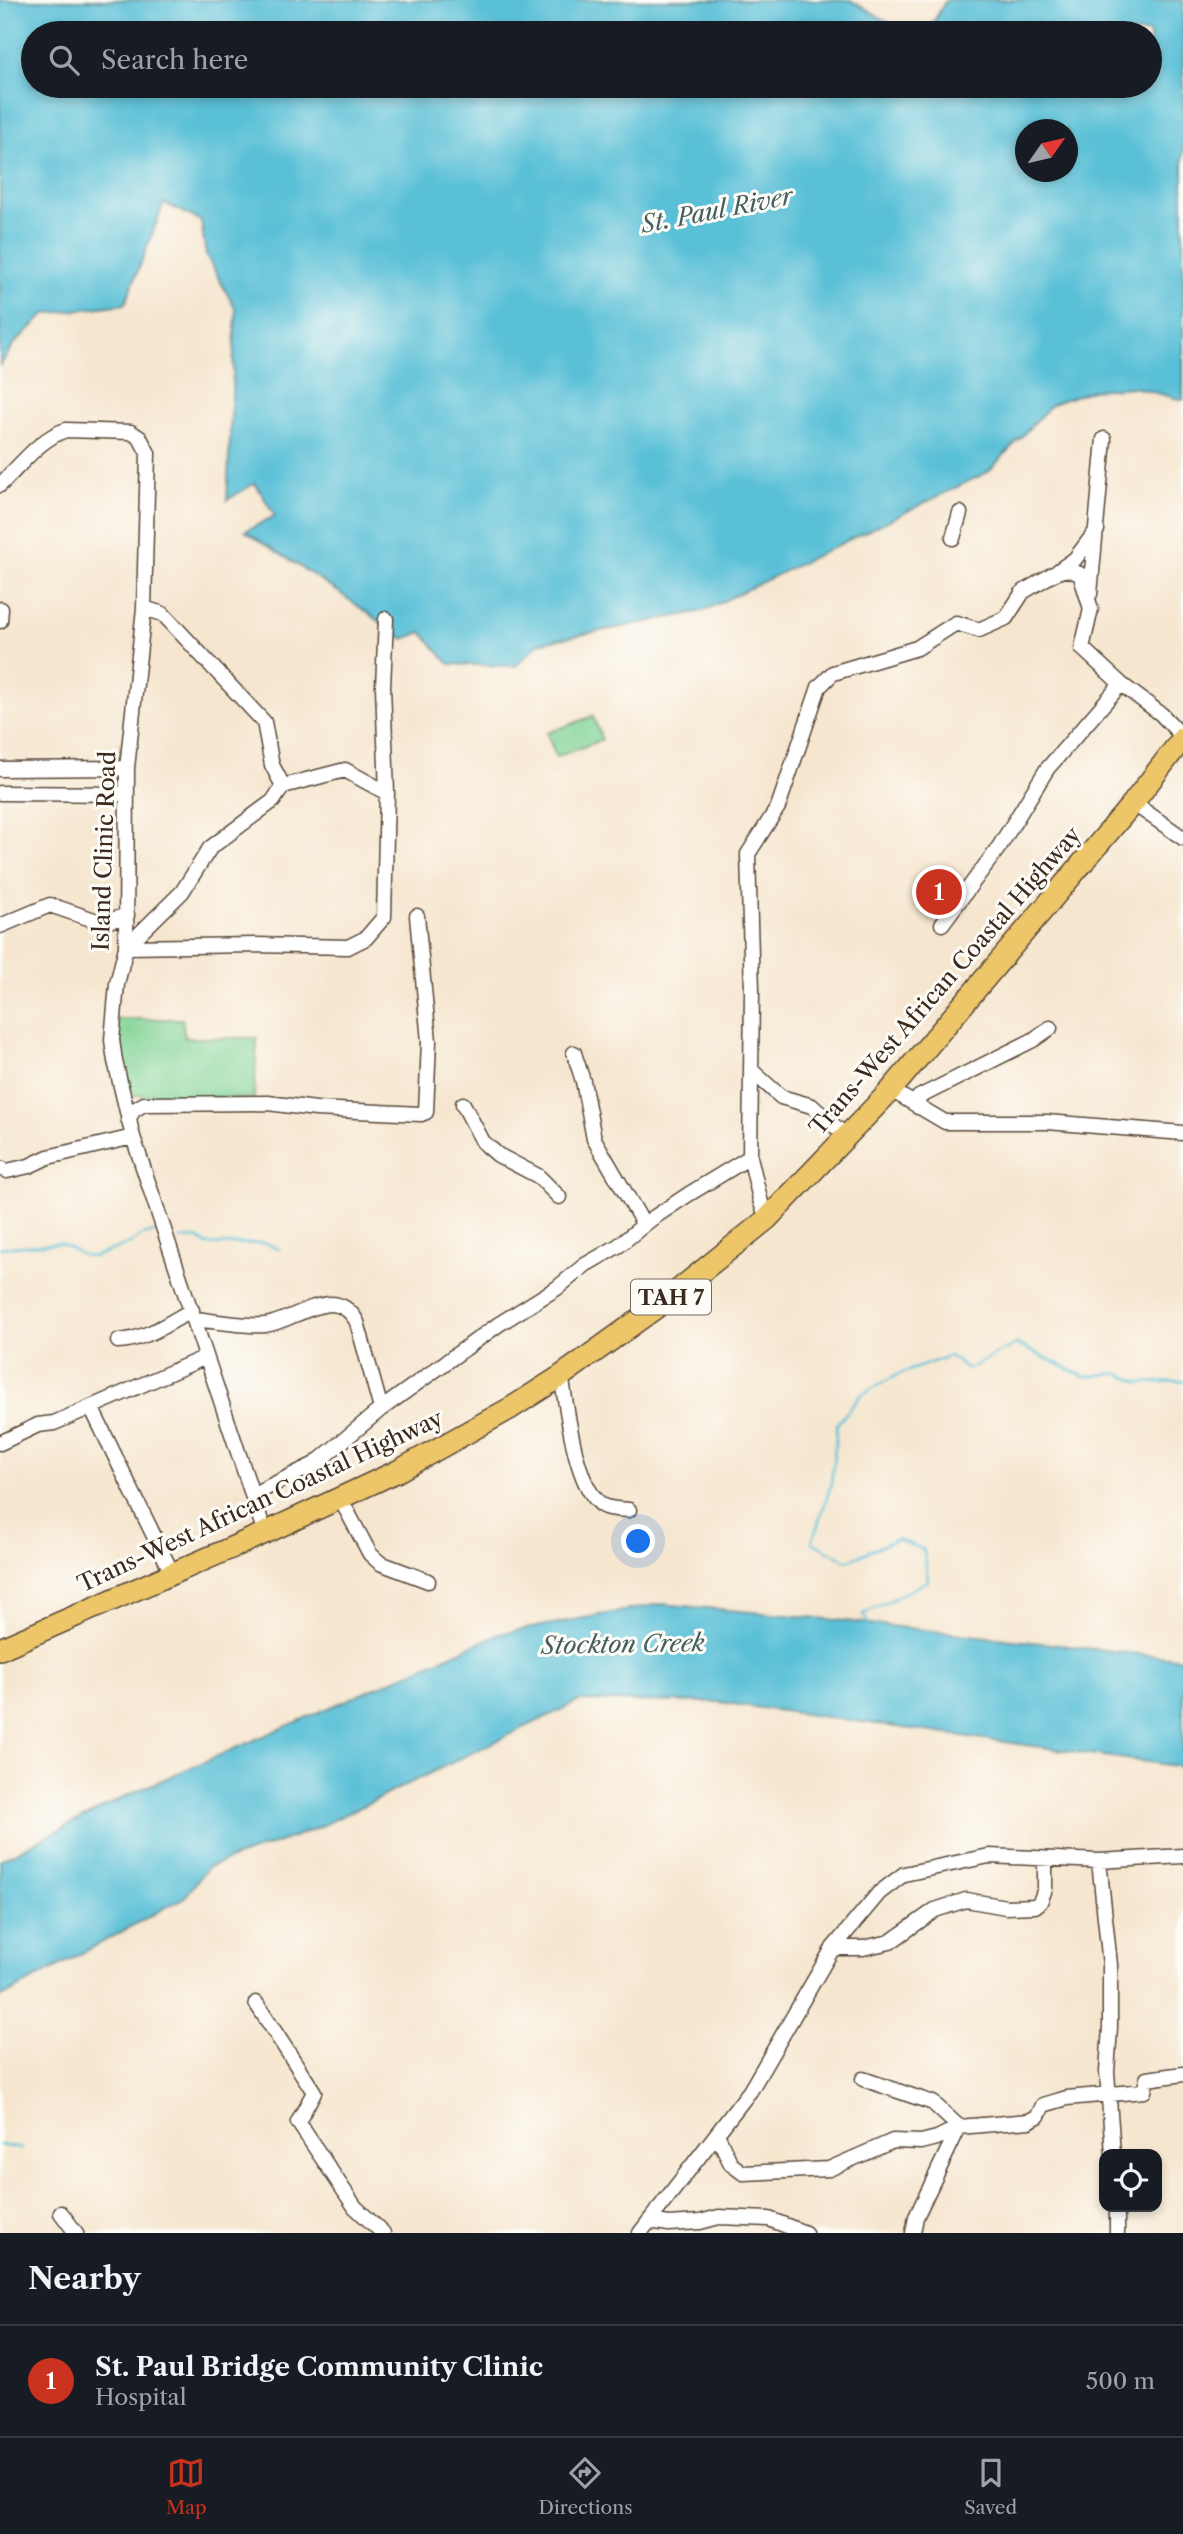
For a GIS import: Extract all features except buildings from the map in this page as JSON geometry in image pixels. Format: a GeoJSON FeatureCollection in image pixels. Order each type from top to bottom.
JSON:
{"type":"FeatureCollection","features":[{"type":"Feature","properties":{"kind":"highway","name":"Trans-West African Coastal Highway"},"geometry":{"type":"LineString","coordinates":[[0,1649],[265,1533],[398,1471],[453,1442],[561,1376],[661,1304],[767,1219],[891,1090],[1133,803],[1183,737]]}},
{"type":"Feature","properties":{"kind":"street","name":"Island Clinic Road"},"geometry":{"type":"LineString","coordinates":[[0,485],[56,433],[65,430],[131,432],[140,438],[148,453],[144,608],[127,768],[126,947],[117,984],[112,1040],[133,1137],[265,1533]]}},
{"type":"Feature","properties":{"kind":"street"},"geometry":{"type":"LineString","coordinates":[[1104,439],[1090,584],[1091,609],[1082,648],[1121,684],[1161,714],[1183,737]]}},
{"type":"Feature","properties":{"kind":"street"},"geometry":{"type":"LineString","coordinates":[[953,538],[960,513]]}},
{"type":"Feature","properties":{"kind":"street"},"geometry":{"type":"LineString","coordinates":[[767,1219],[750,1157],[752,991],[748,854],[778,807],[819,687],[833,673],[917,648],[956,623],[979,630],[1006,618],[1023,593],[1075,559],[1097,528]]}},
{"type":"Feature","properties":{"kind":"street"},"geometry":{"type":"LineString","coordinates":[[1053,575],[1067,569],[1080,574],[1091,609]]}},
{"type":"Feature","properties":{"kind":"street"},"geometry":{"type":"LineString","coordinates":[[144,608],[163,614],[264,722],[272,765],[283,786]]}},
{"type":"Feature","properties":{"kind":"street"},"geometry":{"type":"LineString","coordinates":[[126,947],[348,947],[366,938],[384,917],[387,793],[383,687],[386,619]]}},
{"type":"Feature","properties":{"kind":"street"},"geometry":{"type":"LineString","coordinates":[[942,925],[999,847],[1047,769],[1121,684]]}},
{"type":"Feature","properties":{"kind":"street"},"geometry":{"type":"LineString","coordinates":[[0,769],[127,768]]}},
{"type":"Feature","properties":{"kind":"street"},"geometry":{"type":"LineString","coordinates":[[126,947],[182,892],[210,848],[273,801],[283,786],[345,771],[387,793]]}},
{"type":"Feature","properties":{"kind":"street"},"geometry":{"type":"LineString","coordinates":[[0,793],[127,794]]}},
{"type":"Feature","properties":{"kind":"street"},"geometry":{"type":"LineString","coordinates":[[1133,803],[1183,838]]}},
{"type":"Feature","properties":{"kind":"street"},"geometry":{"type":"LineString","coordinates":[[0,926],[50,905],[103,923],[127,915]]}},
{"type":"Feature","properties":{"kind":"street"},"geometry":{"type":"LineString","coordinates":[[128,1119],[134,1110],[144,1104],[268,1103],[362,1112],[426,1112],[429,1041],[417,916]]}},
{"type":"Feature","properties":{"kind":"street"},"geometry":{"type":"LineString","coordinates":[[918,1107],[919,1097],[1033,1040],[1050,1028]]}},
{"type":"Feature","properties":{"kind":"street"},"geometry":{"type":"LineString","coordinates":[[574,1053],[583,1081],[594,1139],[644,1225]]}},
{"type":"Feature","properties":{"kind":"street"},"geometry":{"type":"LineString","coordinates":[[751,1070],[781,1097],[812,1106],[847,1137]]}},
{"type":"Feature","properties":{"kind":"street"},"geometry":{"type":"LineString","coordinates":[[891,1090],[945,1122],[1047,1122],[1183,1133]]}},
{"type":"Feature","properties":{"kind":"street"},"geometry":{"type":"LineString","coordinates":[[464,1104],[483,1142],[498,1155],[538,1175],[559,1196]]}},
{"type":"Feature","properties":{"kind":"street"},"geometry":{"type":"LineString","coordinates":[[0,1168],[7,1171],[29,1166],[48,1157],[133,1137]]}},
{"type":"Feature","properties":{"kind":"street"},"geometry":{"type":"LineString","coordinates":[[252,1495],[315,1464],[381,1409],[499,1324],[557,1288],[585,1265],[618,1246],[689,1194],[750,1157]]}},
{"type":"Feature","properties":{"kind":"street"},"geometry":{"type":"LineString","coordinates":[[118,1340],[130,1340],[193,1314],[266,1325],[318,1306],[338,1305],[350,1310],[357,1322],[381,1409]]}},
{"type":"Feature","properties":{"kind":"street"},"geometry":{"type":"LineString","coordinates":[[0,1443],[38,1425],[54,1423],[206,1357]]}},
{"type":"Feature","properties":{"kind":"street"},"geometry":{"type":"LineString","coordinates":[[561,1376],[580,1474],[604,1507],[629,1510]]}},
{"type":"Feature","properties":{"kind":"street"},"geometry":{"type":"LineString","coordinates":[[91,1407],[172,1573]]}},
{"type":"Feature","properties":{"kind":"street"},"geometry":{"type":"LineString","coordinates":[[340,1498],[370,1555],[380,1563],[428,1581]]}},
{"type":"Feature","properties":{"kind":"street"},"geometry":{"type":"LineString","coordinates":[[644,2227],[750,2091],[833,1948],[879,1894],[904,1874],[989,1856],[1099,1861],[1183,1856]]}},
{"type":"Feature","properties":{"kind":"street"},"geometry":{"type":"LineString","coordinates":[[833,1948],[863,1948],[890,1942],[935,1910],[966,1900],[1006,1907],[1035,1906],[1040,1902],[1045,1889],[1045,1860]]}},
{"type":"Feature","properties":{"kind":"street"},"geometry":{"type":"LineString","coordinates":[[1099,1861],[1110,1965],[1108,2093],[1113,2149]]}},
{"type":"Feature","properties":{"kind":"street"},"geometry":{"type":"LineString","coordinates":[[256,2003],[314,2092],[298,2122],[355,2207],[383,2233]]}},
{"type":"Feature","properties":{"kind":"street"},"geometry":{"type":"LineString","coordinates":[[717,2134],[736,2169],[751,2174],[837,2168],[893,2141],[921,2143],[959,2127],[1029,2121],[1038,2116],[1043,2105],[1068,2098],[1143,2091],[1147,2079],[1183,2074]]}},
{"type":"Feature","properties":{"kind":"street"},"geometry":{"type":"LineString","coordinates":[[863,2079],[933,2103],[959,2127]]}},
{"type":"Feature","properties":{"kind":"street"},"geometry":{"type":"LineString","coordinates":[[913,2233],[915,2217],[959,2127]]}},
{"type":"Feature","properties":{"kind":"street"},"geometry":{"type":"LineString","coordinates":[[1117,2212],[1117,2233]]}},
{"type":"Feature","properties":{"kind":"street"},"geometry":{"type":"LineString","coordinates":[[61,2213],[76,2233]]}},
{"type":"Feature","properties":{"kind":"street"},"geometry":{"type":"LineString","coordinates":[[644,2227],[700,2222],[719,2217],[769,2219],[805,2233]]}},
{"type":"Feature","properties":{"kind":"green space"},"geometry":{"type":"Polygon","coordinates":[[[593,716],[602,740],[556,757],[547,733],[593,716]]]}},
{"type":"Feature","properties":{"kind":"green space"},"geometry":{"type":"Polygon","coordinates":[[[117,1019],[182,1019],[185,1038],[257,1038],[254,1099],[131,1095],[116,1039],[117,1019]]]}},
{"type":"Feature","properties":{"kind":"water","name":"St. Paul River"},"geometry":{"type":"Polygon","coordinates":[[[0,0],[850,0],[886,21],[21,21],[21,98],[1162,98],[1162,21],[934,21],[946,0],[1183,0],[1183,400],[1133,387],[1092,390],[1052,404],[988,472],[703,611],[539,643],[516,666],[449,664],[422,632],[404,639],[245,531],[275,516],[255,483],[227,500],[236,310],[206,255],[201,221],[164,203],[125,304],[45,314],[14,344],[0,366],[0,0]]]}},
{"type":"Feature","properties":{"kind":"water","name":"Stockton Creek"},"geometry":{"type":"Polygon","coordinates":[[[660,1604],[809,1617],[1183,1659],[1183,1767],[718,1702],[579,1701],[313,1830],[208,1867],[185,1897],[0,1998],[0,1860],[130,1794],[499,1634],[660,1604]]]}},
{"type":"Feature","properties":{"kind":"waterway"},"geometry":{"type":"LineString","coordinates":[[0,1248],[60,1243],[85,1256],[93,1257],[131,1243],[142,1235],[159,1231]]}},
{"type":"Feature","properties":{"kind":"waterway"},"geometry":{"type":"LineString","coordinates":[[180,1239],[197,1238],[207,1245],[264,1243],[279,1249]]}},
{"type":"Feature","properties":{"kind":"waterway"},"geometry":{"type":"LineString","coordinates":[[867,1627],[863,1614],[928,1581],[924,1550],[897,1539],[847,1561],[812,1542],[831,1485],[837,1424],[861,1395],[897,1375],[949,1356],[968,1369],[1016,1344],[1085,1377],[1116,1373],[1141,1383],[1183,1381]]}},
{"type":"Feature","properties":{"kind":"waterway"},"geometry":{"type":"LineString","coordinates":[[0,2145],[21,2149]]}},
{"type":"Feature","properties":{"kind":"place","name":"St. Paul Bridge Community Clinic"},"geometry":{"type":"Point","coordinates":[939,892]}}]}
